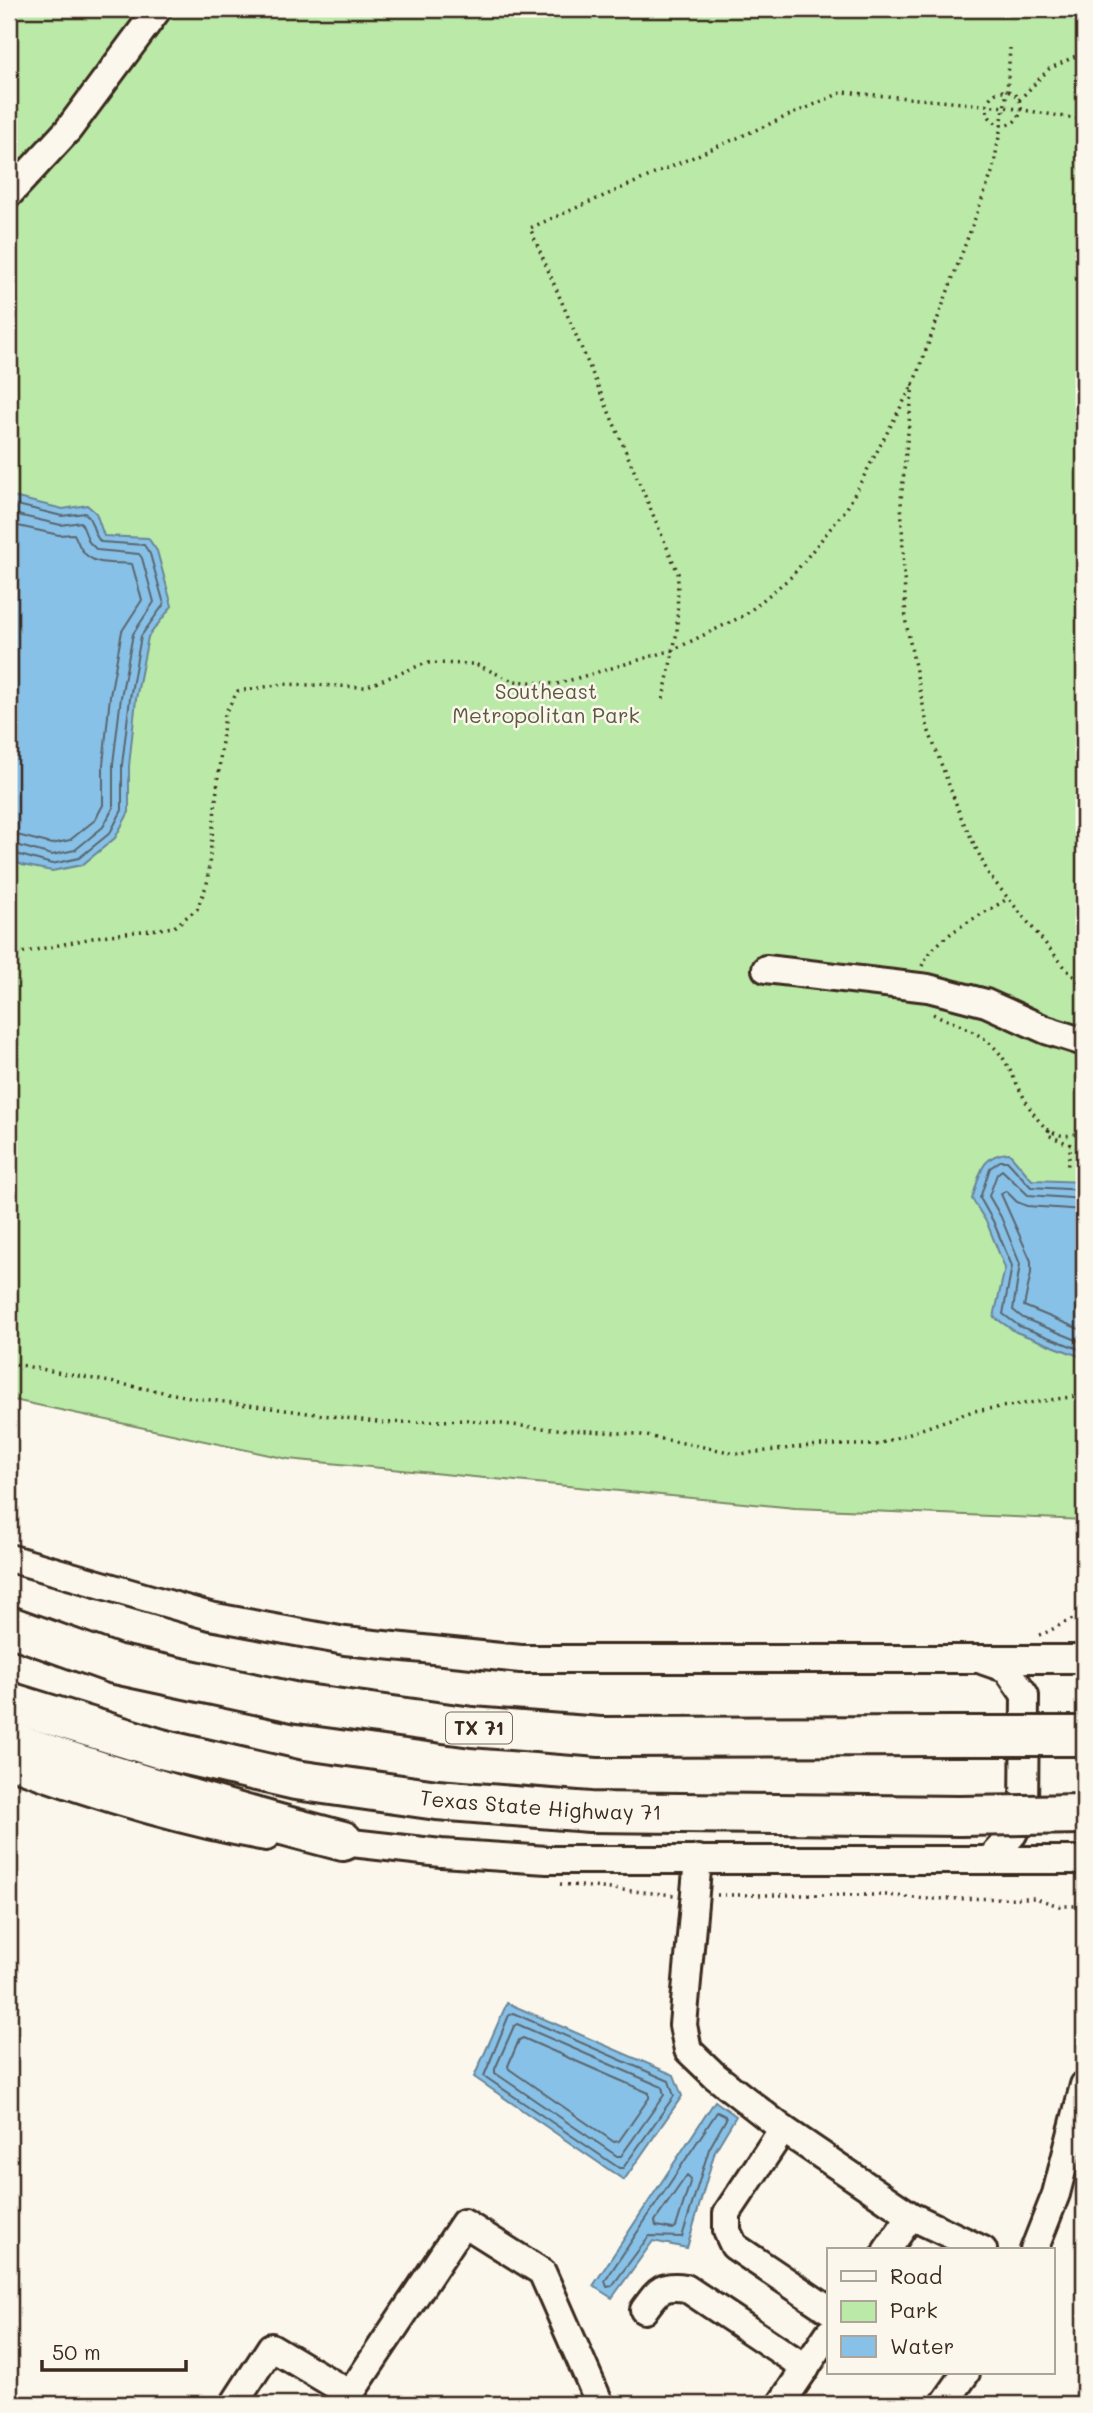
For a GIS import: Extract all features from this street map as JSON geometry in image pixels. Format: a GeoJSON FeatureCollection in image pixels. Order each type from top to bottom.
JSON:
{"type":"FeatureCollection","features":[{"type":"Feature","properties":{"kind":"highway","name":"TX 71"},"geometry":{"type":"LineString","coordinates":[[9,1626],[115,1664],[298,1703],[472,1727],[600,1737],[1084,1736]]}},
{"type":"Feature","properties":{"kind":"highway","name":"Texas State Highway 71"},"geometry":{"type":"LineString","coordinates":[[9,1702],[161,1749],[282,1777],[437,1800],[590,1812],[1084,1814]]}},
{"type":"Feature","properties":{"kind":"highway"},"geometry":{"type":"LineString","coordinates":[[9,1741],[221,1810],[343,1841]]}},
{"type":"Feature","properties":{"kind":"street"},"geometry":{"type":"LineString","coordinates":[[9,194],[68,130],[158,9]]}},
{"type":"Feature","properties":{"kind":"street"},"geometry":{"type":"LineString","coordinates":[[766,968],[928,988],[986,1003],[1046,1030],[1084,1042]]}},
{"type":"Feature","properties":{"kind":"street"},"geometry":{"type":"LineString","coordinates":[[9,1558],[210,1616],[345,1641],[521,1659],[1084,1659]]}},
{"type":"Feature","properties":{"kind":"street"},"geometry":{"type":"LineString","coordinates":[[981,1660],[1007,1669],[1025,1695],[1024,1812],[1013,1834],[990,1860]]}},
{"type":"Feature","properties":{"kind":"street"},"geometry":{"type":"LineString","coordinates":[[9,1764],[64,1784],[226,1830],[280,1839],[343,1841],[441,1853],[547,1860],[1084,1860]]}},
{"type":"Feature","properties":{"kind":"street"},"geometry":{"type":"LineString","coordinates":[[698,1859],[683,2025],[688,2050],[715,2076],[783,2129],[911,2216],[979,2248]]}},
{"type":"Feature","properties":{"kind":"street"},"geometry":{"type":"LineString","coordinates":[[1035,2248],[1056,2194],[1084,2085]]}},
{"type":"Feature","properties":{"kind":"street"},"geometry":{"type":"LineString","coordinates":[[783,2129],[727,2213],[727,2231],[734,2246],[827,2309]]}},
{"type":"Feature","properties":{"kind":"street"},"geometry":{"type":"LineString","coordinates":[[888,2248],[911,2216]]}},
{"type":"Feature","properties":{"kind":"street"},"geometry":{"type":"LineString","coordinates":[[234,2404],[271,2347],[353,2399],[464,2223],[542,2272],[600,2404]]}},
{"type":"Feature","properties":{"kind":"street"},"geometry":{"type":"LineString","coordinates":[[644,2310],[660,2289],[672,2286],[686,2288],[806,2368]]}},
{"type":"Feature","properties":{"kind":"street"},"geometry":{"type":"LineString","coordinates":[[781,2404],[827,2336]]}},
{"type":"Feature","properties":{"kind":"street"},"geometry":{"type":"LineString","coordinates":[[944,2404],[965,2374]]}},
{"type":"Feature","properties":{"kind":"path"},"geometry":{"type":"LineString","coordinates":[[9,953],[102,936],[174,927],[197,909],[207,884],[225,713],[238,691],[284,684],[365,687],[426,663],[475,664],[513,681],[557,684],[673,650],[745,615],[792,576],[847,508],[914,382],[993,170],[1005,107],[1010,47]]}},
{"type":"Feature","properties":{"kind":"path"},"geometry":{"type":"LineString","coordinates":[[1019,100],[1049,69],[1084,52]]}},
{"type":"Feature","properties":{"kind":"path"},"geometry":{"type":"LineString","coordinates":[[663,699],[677,632],[678,573],[530,228],[843,92],[1005,107],[1084,120]]}},
{"type":"Feature","properties":{"kind":"path"},"geometry":{"type":"LineString","coordinates":[[1007,92],[1019,100],[1021,110],[1015,121],[1001,125],[989,116],[988,106],[993,96],[1007,92]]}},
{"type":"Feature","properties":{"kind":"path"},"geometry":{"type":"LineString","coordinates":[[914,382],[901,513],[906,623],[928,729],[961,817],[989,875],[1007,900],[1084,986]]}},
{"type":"Feature","properties":{"kind":"path"},"geometry":{"type":"LineString","coordinates":[[1050,1129],[1048,1135],[1071,1145],[1067,1169]]}},
{"type":"Feature","properties":{"kind":"path"},"geometry":{"type":"LineString","coordinates":[[9,1363],[195,1398],[384,1423],[467,1420],[636,1434],[740,1454],[819,1445],[876,1444],[973,1410],[1084,1395]]}},
{"type":"Feature","properties":{"kind":"path"},"geometry":{"type":"LineString","coordinates":[[1039,1635],[1049,1633],[1070,1618],[1084,1617]]}},
{"type":"Feature","properties":{"kind":"path"},"geometry":{"type":"LineString","coordinates":[[1064,1906],[1084,1906]]}},
{"type":"Feature","properties":{"kind":"green space","name":"Southeast Metropolitan Park"},"geometry":{"type":"Polygon","coordinates":[[[9,9],[1084,9],[1084,1520],[795,1508],[288,1459],[9,1399],[9,9]]]}},
{"type":"Feature","properties":{"kind":"water"},"geometry":{"type":"Polygon","coordinates":[[[9,496],[63,509],[87,505],[96,513],[104,536],[148,538],[157,551],[172,606],[148,637],[136,699],[129,766],[129,812],[115,838],[82,865],[52,871],[22,865],[9,858],[9,496]]]}},
{"type":"Feature","properties":{"kind":"water"},"geometry":{"type":"Polygon","coordinates":[[[1009,1153],[1032,1180],[1084,1182],[1084,1358],[1016,1332],[994,1317],[1005,1268],[987,1223],[972,1199],[987,1162],[999,1154],[1009,1153]]]}},
{"type":"Feature","properties":{"kind":"water"},"geometry":{"type":"Polygon","coordinates":[[[507,2003],[674,2075],[682,2096],[624,2180],[474,2077],[507,2003]]]}},
{"type":"Feature","properties":{"kind":"water"},"geometry":{"type":"Polygon","coordinates":[[[715,2101],[736,2116],[715,2151],[687,2248],[653,2241],[612,2298],[593,2286],[715,2101]]]}}]}
